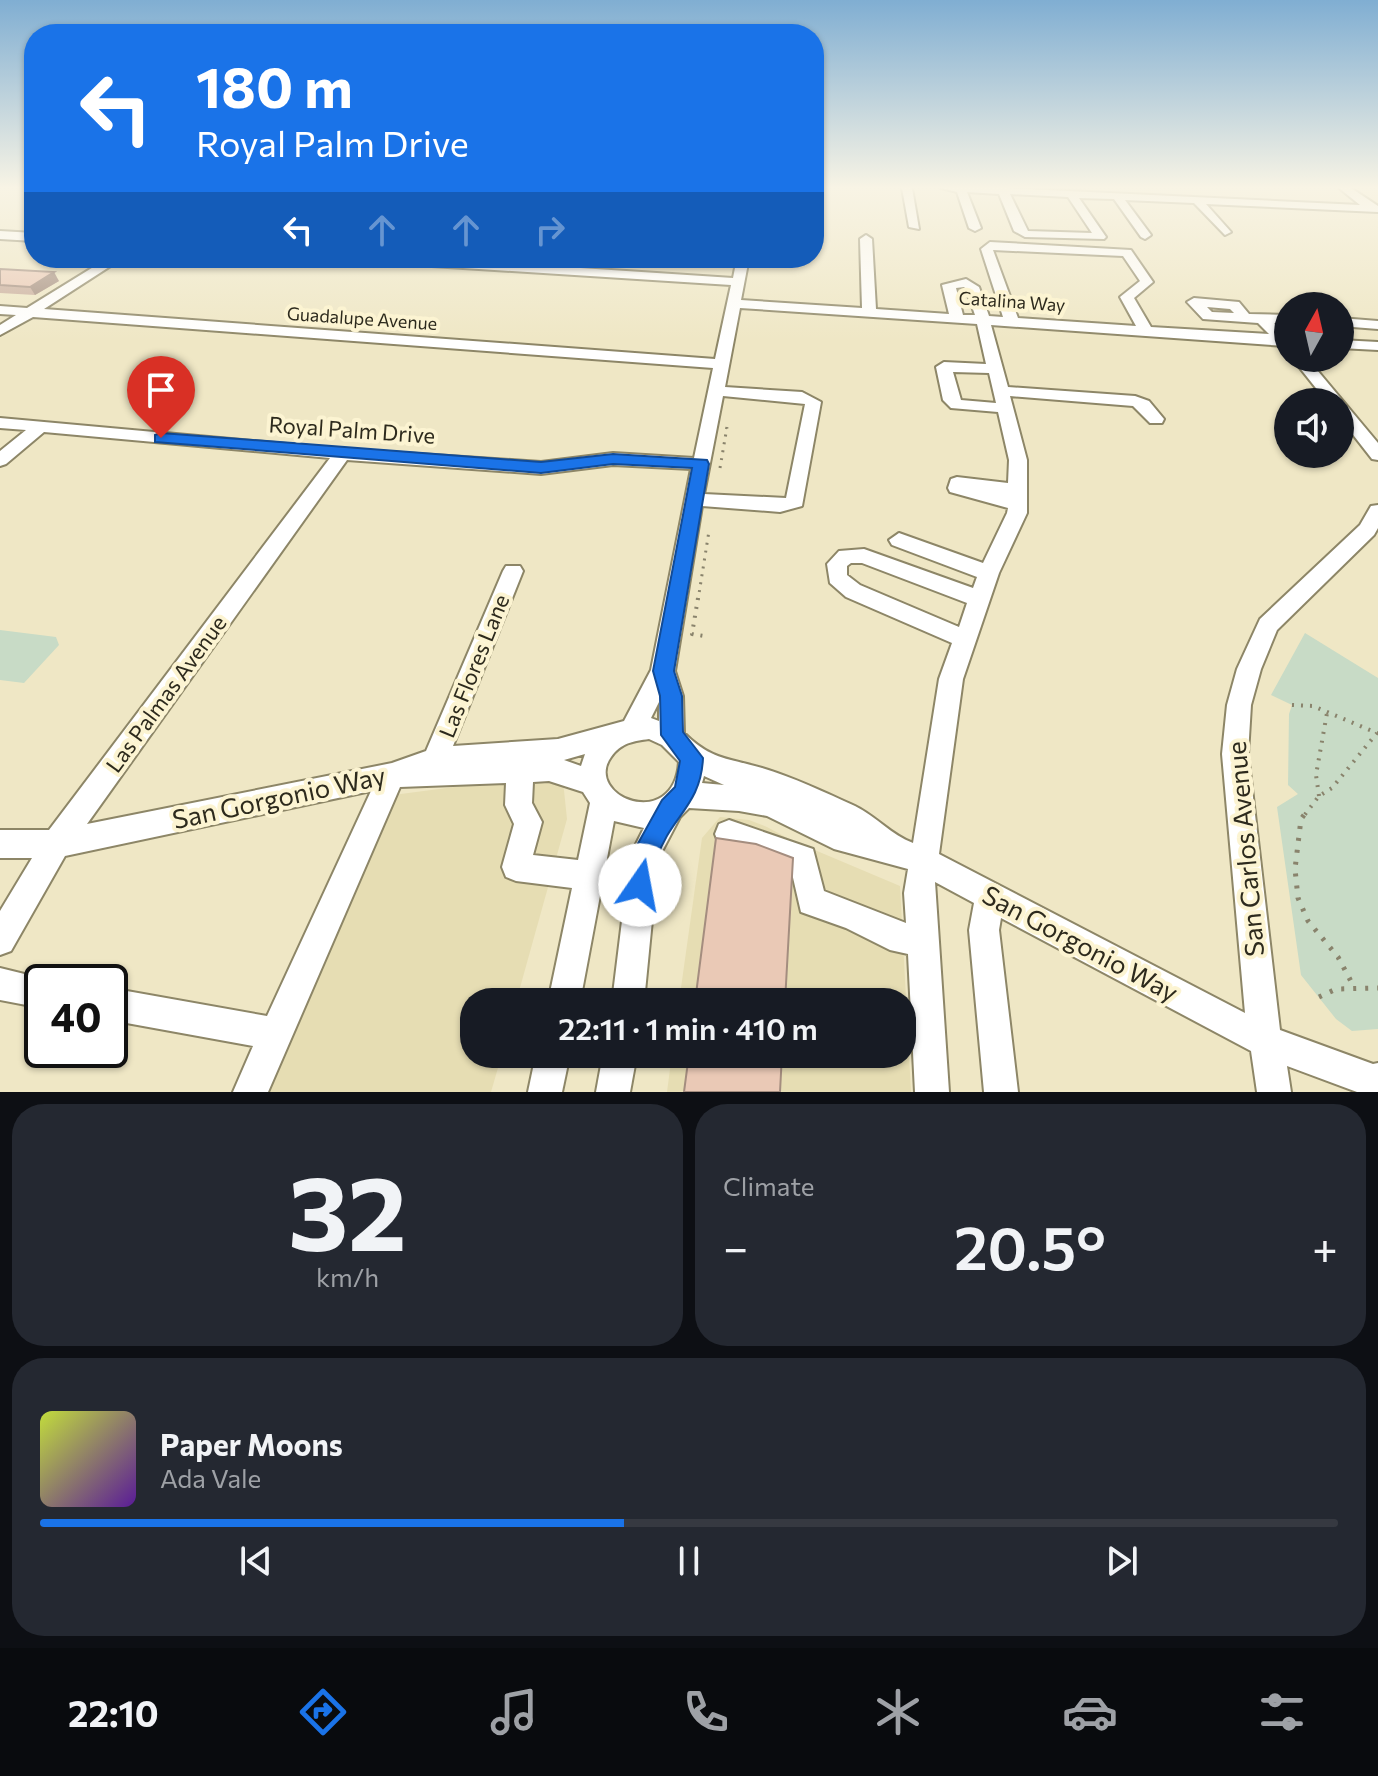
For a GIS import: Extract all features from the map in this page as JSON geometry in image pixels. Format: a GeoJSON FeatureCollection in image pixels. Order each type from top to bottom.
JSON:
{"type":"FeatureCollection","features":[{"type":"Feature","properties":{"kind":"street"},"geometry":{"type":"LineString","coordinates":[[866,239],[869,313]]}},
{"type":"Feature","properties":{"kind":"street"},"geometry":{"type":"LineString","coordinates":[[1012,322],[987,249],[990,246],[1127,253],[1147,282],[1127,297],[1146,331]]}},
{"type":"Feature","properties":{"kind":"street"},"geometry":{"type":"LineString","coordinates":[[0,331],[101,268]]}},
{"type":"Feature","properties":{"kind":"street"},"geometry":{"type":"LineString","coordinates":[[523,268],[738,282]]}},
{"type":"Feature","properties":{"kind":"street"},"geometry":{"type":"LineString","coordinates":[[567,988],[591,876],[598,792],[593,763],[602,746],[625,730],[663,671],[741,268]]}},
{"type":"Feature","properties":{"kind":"street"},"geometry":{"type":"LineString","coordinates":[[932,1092],[918,901],[951,679],[989,573],[1017,513],[1018,497],[1018,460],[983,320],[972,287],[956,282],[949,285],[957,319]]}},
{"type":"Feature","properties":{"kind":"street","name":"Catalina Way"},"geometry":{"type":"LineString","coordinates":[[734,304],[1274,341]]}},
{"type":"Feature","properties":{"kind":"street","name":"Guadalupe Avenue"},"geometry":{"type":"LineString","coordinates":[[0,310],[721,364]]}},
{"type":"Feature","properties":{"kind":"street"},"geometry":{"type":"LineString","coordinates":[[1245,318],[1274,319]]}},
{"type":"Feature","properties":{"kind":"street"},"geometry":{"type":"LineString","coordinates":[[1262,319],[1274,330]]}},
{"type":"Feature","properties":{"kind":"street"},"geometry":{"type":"LineString","coordinates":[[1354,323],[1378,325]]}},
{"type":"Feature","properties":{"kind":"street"},"geometry":{"type":"LineString","coordinates":[[1354,345],[1378,346]]}},
{"type":"Feature","properties":{"kind":"street"},"geometry":{"type":"LineString","coordinates":[[995,369],[944,367],[951,400],[957,405],[1003,399],[1135,401],[1143,404],[1156,419]]}},
{"type":"Feature","properties":{"kind":"street"},"geometry":{"type":"LineString","coordinates":[[1310,372],[1324,388]]}},
{"type":"Feature","properties":{"kind":"street"},"geometry":{"type":"LineString","coordinates":[[694,499],[780,506],[795,502],[813,402],[802,397],[716,391]]}},
{"type":"Feature","properties":{"kind":"street","name":"Royal Palm Drive"},"geometry":{"type":"LineString","coordinates":[[0,423],[342,454],[541,468],[613,459],[701,464]]}},
{"type":"Feature","properties":{"kind":"street"},"geometry":{"type":"LineString","coordinates":[[1354,425],[1378,455]]}},
{"type":"Feature","properties":{"kind":"street"},"geometry":{"type":"LineString","coordinates":[[0,460],[40,427]]}},
{"type":"Feature","properties":{"kind":"street","name":"Las Palmas Avenue"},"geometry":{"type":"LineString","coordinates":[[0,940],[56,844],[342,454]]}},
{"type":"Feature","properties":{"kind":"street"},"geometry":{"type":"LineString","coordinates":[[967,487],[1018,497]]}},
{"type":"Feature","properties":{"kind":"street","name":"San Carlos Avenue"},"geometry":{"type":"LineString","coordinates":[[1274,1092],[1265,1041],[1235,754],[1239,705],[1249,669],[1268,625],[1367,530],[1378,511]]}},
{"type":"Feature","properties":{"kind":"street"},"geometry":{"type":"LineString","coordinates":[[899,540],[989,573]]}},
{"type":"Feature","properties":{"kind":"street"},"geometry":{"type":"LineString","coordinates":[[965,639],[853,591],[837,578],[837,564],[846,556],[864,556],[979,599]]}},
{"type":"Feature","properties":{"kind":"street","name":"Las Flores Lane"},"geometry":{"type":"LineString","coordinates":[[435,759],[513,571]]}},
{"type":"Feature","properties":{"kind":"street"},"geometry":{"type":"LineString","coordinates":[[630,988],[644,856],[691,777],[692,758],[672,735],[671,696],[663,671]]}},
{"type":"Feature","properties":{"kind":"street"},"geometry":{"type":"LineString","coordinates":[[625,730],[672,735]]}},
{"type":"Feature","properties":{"kind":"street","name":"San Gorgonio Way"},"geometry":{"type":"LineString","coordinates":[[0,844],[56,844],[392,775],[435,759],[558,750],[625,730]]}},
{"type":"Feature","properties":{"kind":"street","name":"San Gorgonio Way"},"geometry":{"type":"LineString","coordinates":[[692,758],[728,774],[762,780],[849,817],[894,850]]}},
{"type":"Feature","properties":{"kind":"street"},"geometry":{"type":"LineString","coordinates":[[520,771],[518,805],[528,822],[516,867],[591,876]]}},
{"type":"Feature","properties":{"kind":"street"},"geometry":{"type":"LineString","coordinates":[[250,1092],[392,775],[419,777],[520,771],[566,772],[598,792],[624,814],[652,816],[677,802]]}},
{"type":"Feature","properties":{"kind":"street","name":"San Gorgonio Way"},"geometry":{"type":"LineString","coordinates":[[677,802],[739,798],[770,804],[852,841],[894,850],[924,861],[1265,1041],[1373,1081],[1378,1080]]}},
{"type":"Feature","properties":{"kind":"street"},"geometry":{"type":"LineString","coordinates":[[800,857],[814,825]]}},
{"type":"Feature","properties":{"kind":"street"},"geometry":{"type":"LineString","coordinates":[[729,834],[800,857],[806,870],[811,902],[852,915],[890,935],[921,941]]}},
{"type":"Feature","properties":{"kind":"street"},"geometry":{"type":"LineString","coordinates":[[990,897],[984,930],[1001,1092]]}},
{"type":"Feature","properties":{"kind":"street"},"geometry":{"type":"LineString","coordinates":[[0,984],[24,989]]}},
{"type":"Feature","properties":{"kind":"street"},"geometry":{"type":"LineString","coordinates":[[128,1007],[276,1034]]}},
{"type":"Feature","properties":{"kind":"street"},"geometry":{"type":"LineString","coordinates":[[545,1092],[550,1068]]}},
{"type":"Feature","properties":{"kind":"street"},"geometry":{"type":"LineString","coordinates":[[613,1092],[617,1068]]}},
{"type":"Feature","properties":{"kind":"path"},"geometry":{"type":"LineString","coordinates":[[1292,705],[1313,706],[1377,733],[1332,788],[1319,796],[1301,819],[1295,869],[1298,898],[1308,921],[1338,957],[1354,987]]}},
{"type":"Feature","properties":{"kind":"path"},"geometry":{"type":"LineString","coordinates":[[1319,796],[1316,775],[1327,713]]}},
{"type":"Feature","properties":{"kind":"path"},"geometry":{"type":"LineString","coordinates":[[1319,997],[1336,989],[1378,988]]}},
{"type":"Feature","properties":{"kind":"shaded area"},"geometry":{"type":"Polygon","coordinates":[[[546,775],[563,781],[567,819],[520,988],[460,988],[460,1068],[498,1068],[491,1092],[260,1092],[393,795],[546,775]]]}},
{"type":"Feature","properties":{"kind":"shaded area"},"geometry":{"type":"Polygon","coordinates":[[[720,817],[749,820],[900,886],[905,988],[681,988],[702,838],[720,817]]]}},
{"type":"Feature","properties":{"kind":"shaded area"},"geometry":{"type":"Polygon","coordinates":[[[670,1068],[910,1068],[911,1092],[667,1092],[670,1068]]]}},
{"type":"Feature","properties":{"kind":"green space"},"geometry":{"type":"Polygon","coordinates":[[[0,630],[56,637],[59,645],[24,683],[0,680],[0,630]]]}},
{"type":"Feature","properties":{"kind":"green space"},"geometry":{"type":"Polygon","coordinates":[[[1305,633],[1378,678],[1378,1029],[1352,1031],[1336,1019],[1301,975],[1277,807],[1298,794],[1288,785],[1289,714],[1292,705],[1271,695],[1305,633]]]}},
{"type":"Feature","properties":{"kind":"building"},"geometry":{"type":"Polygon","coordinates":[[[0,269],[54,272],[30,287],[0,285],[0,269]]]}},
{"type":"Feature","properties":{"kind":"building"},"geometry":{"type":"Polygon","coordinates":[[[716,838],[756,844],[793,858],[786,988],[697,988],[716,838]]]}},
{"type":"Feature","properties":{"kind":"building"},"geometry":{"type":"Polygon","coordinates":[[[687,1068],[781,1068],[780,1092],[684,1092],[687,1068]]]}},
{"type":"Feature","properties":{"kind":"route"},"geometry":{"type":"LineString","coordinates":[[161,438],[541,468],[613,459],[701,464],[663,671],[671,696],[672,735],[692,758],[691,777],[684,795],[670,808],[644,856],[640,885]]}}]}
